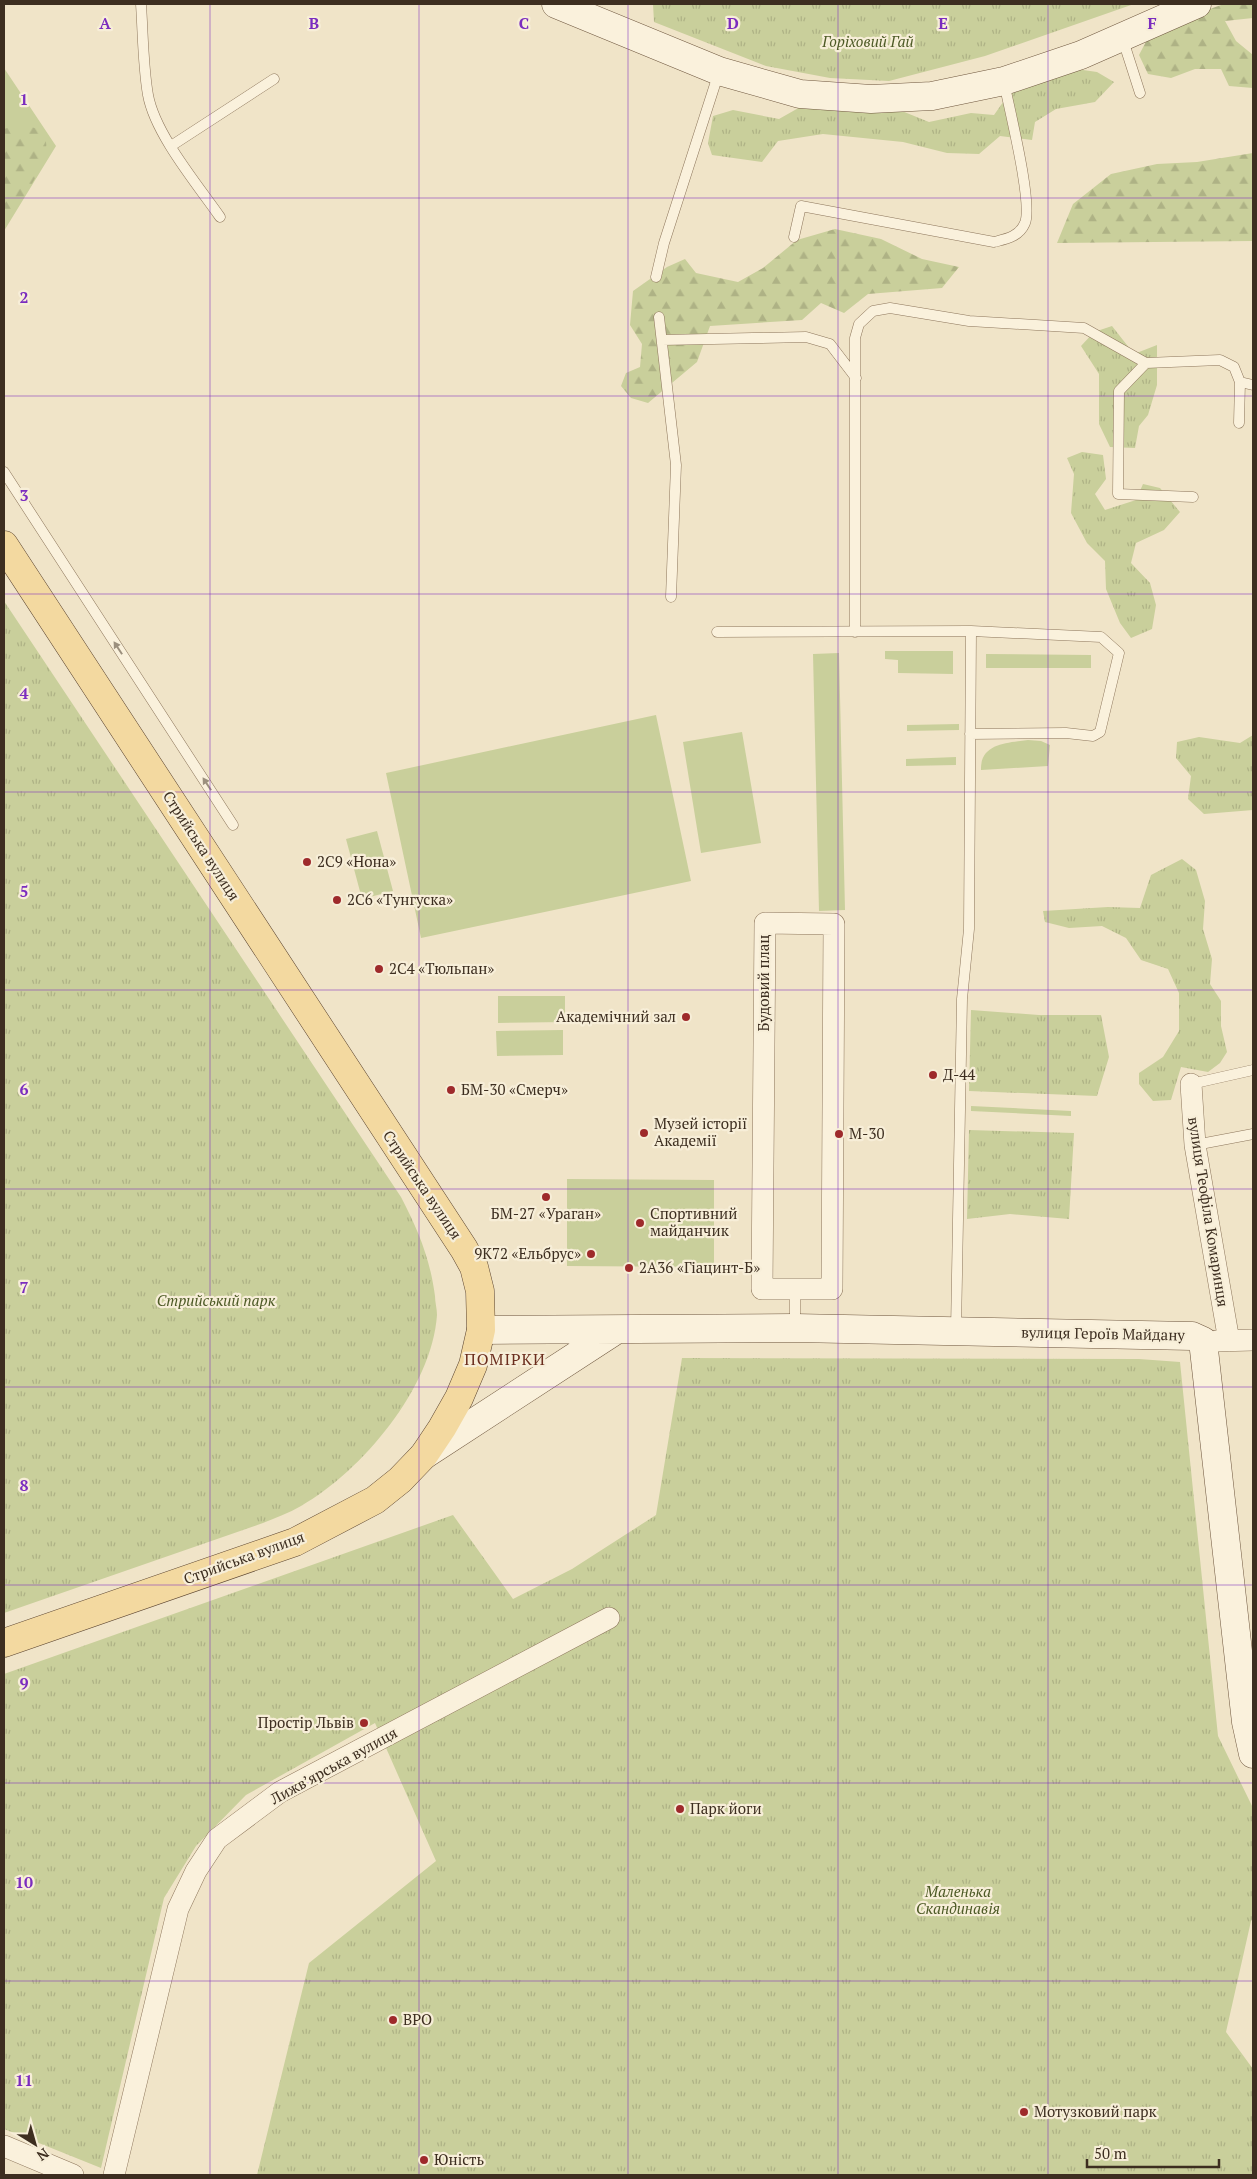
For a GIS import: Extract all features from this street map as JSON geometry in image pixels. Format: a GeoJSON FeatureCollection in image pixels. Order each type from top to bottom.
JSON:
{"type":"FeatureCollection","features":[{"type":"Feature","properties":{"kind":"main road"},"geometry":{"type":"LineString","coordinates":[[556,4],[720,71],[800,94],[871,100],[932,96],[1004,81],[1081,55],[1197,4]]}},
{"type":"Feature","properties":{"kind":"main road","name":"Стрийська вулиця"},"geometry":{"type":"LineString","coordinates":[[4,545],[464,1249],[474,1267],[480,1292],[480,1330],[473,1365],[459,1398],[424,1455],[400,1480],[374,1500],[295,1542],[4,1643]]}},
{"type":"Feature","properties":{"kind":"main road","name":"вулиця Героїв Майдану"},"geometry":{"type":"LineString","coordinates":[[480,1330],[794,1328],[1192,1336],[1216,1341],[1246,1646],[1246,1722],[1253,1754]]}},
{"type":"Feature","properties":{"kind":"main road"},"geometry":{"type":"LineString","coordinates":[[424,1455],[616,1330]]}},
{"type":"Feature","properties":{"kind":"street","name":"Будовий плац"},"geometry":{"type":"LineString","coordinates":[[764,923],[834,924],[832,1289],[795,1289],[762,1289],[764,923]]}},
{"type":"Feature","properties":{"kind":"street","name":"вулиця Теофіла Комаринця"},"geometry":{"type":"LineString","coordinates":[[1191,1084],[1195,1145],[1216,1341]]}},
{"type":"Feature","properties":{"kind":"street"},"geometry":{"type":"LineString","coordinates":[[1216,1341],[1253,1340]]}},
{"type":"Feature","properties":{"kind":"street","name":"Лижвʼярська вулиця"},"geometry":{"type":"LineString","coordinates":[[114,2175],[178,1909],[196,1871],[217,1839],[280,1792],[610,1618]]}},
{"type":"Feature","properties":{"kind":"street"},"geometry":{"type":"LineString","coordinates":[[4,2146],[73,2175]]}},
{"type":"Feature","properties":{"kind":"lane"},"geometry":{"type":"LineString","coordinates":[[141,4],[148,96],[154,114],[171,146],[220,217]]}},
{"type":"Feature","properties":{"kind":"lane"},"geometry":{"type":"LineString","coordinates":[[1122,37],[1140,93]]}},
{"type":"Feature","properties":{"kind":"lane"},"geometry":{"type":"LineString","coordinates":[[656,277],[664,243],[720,71]]}},
{"type":"Feature","properties":{"kind":"lane"},"geometry":{"type":"LineString","coordinates":[[171,146],[274,79]]}},
{"type":"Feature","properties":{"kind":"lane"},"geometry":{"type":"LineString","coordinates":[[794,237],[801,206],[994,242],[1013,237],[1025,223],[1027,196],[1004,81]]}},
{"type":"Feature","properties":{"kind":"lane"},"geometry":{"type":"LineString","coordinates":[[856,632],[855,338],[859,324],[873,311],[890,308],[969,321],[1084,328],[1146,363],[1220,360],[1234,367],[1240,382],[1239,423]]}},
{"type":"Feature","properties":{"kind":"lane"},"geometry":{"type":"LineString","coordinates":[[659,317],[676,465],[671,597]]}},
{"type":"Feature","properties":{"kind":"lane"},"geometry":{"type":"LineString","coordinates":[[662,340],[806,337],[830,344],[856,378]]}},
{"type":"Feature","properties":{"kind":"lane"},"geometry":{"type":"LineString","coordinates":[[1146,363],[1119,391],[1118,494],[1193,497]]}},
{"type":"Feature","properties":{"kind":"lane"},"geometry":{"type":"LineString","coordinates":[[1240,382],[1253,385]]}},
{"type":"Feature","properties":{"kind":"lane"},"geometry":{"type":"LineString","coordinates":[[4,472],[233,825]]}},
{"type":"Feature","properties":{"kind":"lane"},"geometry":{"type":"LineString","coordinates":[[956,1331],[962,999],[969,929],[971,631]]}},
{"type":"Feature","properties":{"kind":"lane"},"geometry":{"type":"LineString","coordinates":[[717,632],[971,631],[1101,637],[1119,654],[1100,732],[1093,736],[1066,733],[970,734]]}},
{"type":"Feature","properties":{"kind":"lane"},"geometry":{"type":"LineString","coordinates":[[1191,1084],[1253,1070]]}},
{"type":"Feature","properties":{"kind":"lane"},"geometry":{"type":"LineString","coordinates":[[1195,1145],[1253,1134]]}},
{"type":"Feature","properties":{"kind":"lane"},"geometry":{"type":"LineString","coordinates":[[794,1328],[795,1289]]}},
{"type":"Feature","properties":{"kind":"green space","name":"Горіховий Гай"},"geometry":{"type":"Polygon","coordinates":[[[653,4],[1134,4],[985,56],[889,81],[830,78],[766,66],[654,22],[653,4]]]}},
{"type":"Feature","properties":{"kind":"green space"},"geometry":{"type":"Polygon","coordinates":[[[1224,4],[1253,4],[1253,18],[1225,21],[1236,41],[1253,55],[1253,88],[1229,86],[1221,69],[1195,69],[1171,78],[1148,74],[1139,55],[1149,36],[1170,31],[1190,16],[1224,4]]]}},
{"type":"Feature","properties":{"kind":"green space"},"geometry":{"type":"Polygon","coordinates":[[[4,68],[56,146],[4,231],[4,68]]]}},
{"type":"Feature","properties":{"kind":"green space"},"geometry":{"type":"Polygon","coordinates":[[[1069,68],[1097,72],[1114,82],[1095,102],[1056,109],[1035,122],[1032,140],[1000,136],[979,154],[947,153],[903,142],[823,134],[778,141],[762,162],[712,155],[708,143],[713,116],[733,110],[779,119],[809,102],[892,107],[929,122],[971,113],[994,115],[1013,88],[1069,68]]]}},
{"type":"Feature","properties":{"kind":"green space"},"geometry":{"type":"Polygon","coordinates":[[[14,126],[35,128],[44,136],[46,149],[41,166],[32,183],[4,226],[4,129],[14,126]]]}},
{"type":"Feature","properties":{"kind":"green space"},"geometry":{"type":"Polygon","coordinates":[[[1253,153],[1253,241],[1057,243],[1073,204],[1111,174],[1157,164],[1197,162],[1253,153]]]}},
{"type":"Feature","properties":{"kind":"green space"},"geometry":{"type":"Polygon","coordinates":[[[835,229],[881,239],[922,259],[959,267],[942,288],[868,294],[844,313],[821,303],[802,320],[710,326],[697,362],[648,403],[631,398],[621,386],[626,373],[640,367],[642,344],[630,325],[633,291],[667,267],[685,259],[696,273],[738,282],[763,268],[797,240],[835,229]]]}},
{"type":"Feature","properties":{"kind":"green space"},"geometry":{"type":"Polygon","coordinates":[[[1112,326],[1134,354],[1157,345],[1157,385],[1148,415],[1139,426],[1135,448],[1110,447],[1099,424],[1099,374],[1081,346],[1094,332],[1112,326]]]}},
{"type":"Feature","properties":{"kind":"green space"},"geometry":{"type":"Polygon","coordinates":[[[1082,452],[1103,455],[1106,479],[1095,494],[1105,510],[1136,500],[1143,484],[1160,488],[1180,512],[1164,530],[1136,543],[1131,563],[1150,583],[1156,605],[1152,629],[1131,638],[1120,623],[1106,589],[1105,561],[1087,543],[1071,513],[1074,474],[1067,458],[1082,452]]]}},
{"type":"Feature","properties":{"kind":"green space","name":"Стрийський парк"},"geometry":{"type":"Polygon","coordinates":[[[4,601],[401,1197],[427,1257],[433,1282],[437,1315],[432,1343],[422,1371],[408,1398],[390,1425],[370,1449],[324,1491],[296,1509],[263,1523],[4,1613],[4,601]]]}},
{"type":"Feature","properties":{"kind":"green space"},"geometry":{"type":"Polygon","coordinates":[[[885,651],[953,651],[953,674],[898,673],[898,660],[885,659],[885,651]]]}},
{"type":"Feature","properties":{"kind":"green space"},"geometry":{"type":"Polygon","coordinates":[[[839,653],[845,910],[819,911],[813,654],[839,653]]]}},
{"type":"Feature","properties":{"kind":"green space"},"geometry":{"type":"Polygon","coordinates":[[[986,654],[1091,655],[1091,668],[986,668],[986,654]]]}},
{"type":"Feature","properties":{"kind":"green space"},"geometry":{"type":"Polygon","coordinates":[[[656,715],[691,881],[421,938],[386,773],[656,715]]]}},
{"type":"Feature","properties":{"kind":"green space"},"geometry":{"type":"Polygon","coordinates":[[[959,724],[959,730],[907,731],[907,725],[959,724]]]}},
{"type":"Feature","properties":{"kind":"green space"},"geometry":{"type":"Polygon","coordinates":[[[742,732],[761,843],[701,853],[683,742],[742,732]]]}},
{"type":"Feature","properties":{"kind":"green space"},"geometry":{"type":"Polygon","coordinates":[[[1253,735],[1253,810],[1204,814],[1188,799],[1191,776],[1176,758],[1177,742],[1199,737],[1240,743],[1253,735]]]}},
{"type":"Feature","properties":{"kind":"green space"},"geometry":{"type":"Polygon","coordinates":[[[1028,740],[1041,741],[1050,745],[1048,766],[981,770],[985,754],[990,749],[1004,744],[1028,740]]]}},
{"type":"Feature","properties":{"kind":"green space"},"geometry":{"type":"Polygon","coordinates":[[[956,757],[956,765],[906,766],[906,759],[956,757]]]}},
{"type":"Feature","properties":{"kind":"green space"},"geometry":{"type":"Polygon","coordinates":[[[377,831],[393,891],[362,899],[346,839],[377,831]]]}},
{"type":"Feature","properties":{"kind":"green space"},"geometry":{"type":"Polygon","coordinates":[[[1182,859],[1196,870],[1205,901],[1203,929],[1212,959],[1210,984],[1221,1001],[1221,1026],[1227,1052],[1220,1063],[1208,1072],[1181,1067],[1171,1100],[1153,1101],[1139,1084],[1139,1073],[1163,1057],[1179,1031],[1179,993],[1168,969],[1141,960],[1126,938],[1102,926],[1069,928],[1045,922],[1043,911],[1108,907],[1140,908],[1151,875],[1182,859]]]}},
{"type":"Feature","properties":{"kind":"green space"},"geometry":{"type":"Polygon","coordinates":[[[498,996],[565,996],[565,1022],[498,1023],[498,996]]]}},
{"type":"Feature","properties":{"kind":"green space"},"geometry":{"type":"Polygon","coordinates":[[[971,1010],[1039,1015],[1101,1015],[1109,1057],[1097,1096],[969,1091],[971,1010]]]}},
{"type":"Feature","properties":{"kind":"green space"},"geometry":{"type":"Polygon","coordinates":[[[563,1030],[563,1055],[497,1056],[496,1031],[563,1030]]]}},
{"type":"Feature","properties":{"kind":"green space"},"geometry":{"type":"Polygon","coordinates":[[[971,1106],[1071,1111],[1071,1116],[971,1111],[971,1106]]]}},
{"type":"Feature","properties":{"kind":"green space"},"geometry":{"type":"Polygon","coordinates":[[[969,1130],[1074,1133],[1069,1219],[1010,1214],[967,1219],[969,1130]]]}},
{"type":"Feature","properties":{"kind":"green space","name":"Спортивний майданчик"},"geometry":{"type":"Polygon","coordinates":[[[567,1179],[714,1180],[714,1267],[567,1266],[567,1179]]]}},
{"type":"Feature","properties":{"kind":"green space","name":"Маленька Скандинавія"},"geometry":{"type":"Polygon","coordinates":[[[682,1358],[1139,1359],[1180,1362],[1218,1736],[1253,1808],[1253,1918],[1226,2032],[1253,2069],[1253,2175],[257,2175],[309,1963],[436,1861],[375,1723],[246,1795],[196,1846],[164,1898],[101,2168],[4,2129],[4,1674],[453,1515],[513,1599],[572,1569],[656,1515],[682,1358]]]}},
{"type":"Feature","properties":{"kind":"place","name":"2С9 «Нона»"},"geometry":{"type":"Point","coordinates":[307,862]}},
{"type":"Feature","properties":{"kind":"place","name":"2С6 «Тунгуска»"},"geometry":{"type":"Point","coordinates":[337,900]}},
{"type":"Feature","properties":{"kind":"place","name":"2С4 «Тюльпан»"},"geometry":{"type":"Point","coordinates":[379,969]}},
{"type":"Feature","properties":{"kind":"place","name":"Академічний зал"},"geometry":{"type":"Point","coordinates":[686,1017]}},
{"type":"Feature","properties":{"kind":"place","name":"Д-44"},"geometry":{"type":"Point","coordinates":[933,1075]}},
{"type":"Feature","properties":{"kind":"place","name":"БМ-30 «Смерч»"},"geometry":{"type":"Point","coordinates":[451,1090]}},
{"type":"Feature","properties":{"kind":"place","name":"Музей історії Академії"},"geometry":{"type":"Point","coordinates":[644,1133]}},
{"type":"Feature","properties":{"kind":"place","name":"М-30"},"geometry":{"type":"Point","coordinates":[839,1134]}},
{"type":"Feature","properties":{"kind":"place","name":"БМ-27 «Ураган»"},"geometry":{"type":"Point","coordinates":[546,1197]}},
{"type":"Feature","properties":{"kind":"place","name":"Спортивний майданчик"},"geometry":{"type":"Point","coordinates":[640,1223]}},
{"type":"Feature","properties":{"kind":"place","name":"9К72 «Ельбрус»"},"geometry":{"type":"Point","coordinates":[591,1254]}},
{"type":"Feature","properties":{"kind":"place","name":"2А36 «Гіацинт-Б»"},"geometry":{"type":"Point","coordinates":[629,1268]}},
{"type":"Feature","properties":{"kind":"place","name":"Простір Львів"},"geometry":{"type":"Point","coordinates":[364,1723]}},
{"type":"Feature","properties":{"kind":"place","name":"Парк йоги"},"geometry":{"type":"Point","coordinates":[680,1809]}},
{"type":"Feature","properties":{"kind":"place","name":"ВРО"},"geometry":{"type":"Point","coordinates":[393,2020]}},
{"type":"Feature","properties":{"kind":"place","name":"Мотузковий парк"},"geometry":{"type":"Point","coordinates":[1024,2112]}},
{"type":"Feature","properties":{"kind":"place","name":"Юність"},"geometry":{"type":"Point","coordinates":[424,2160]}},
{"type":"Feature","properties":{"kind":"district","name":"ПОМІРКИ"},"geometry":{"type":"Point","coordinates":[505,1359]}}]}
